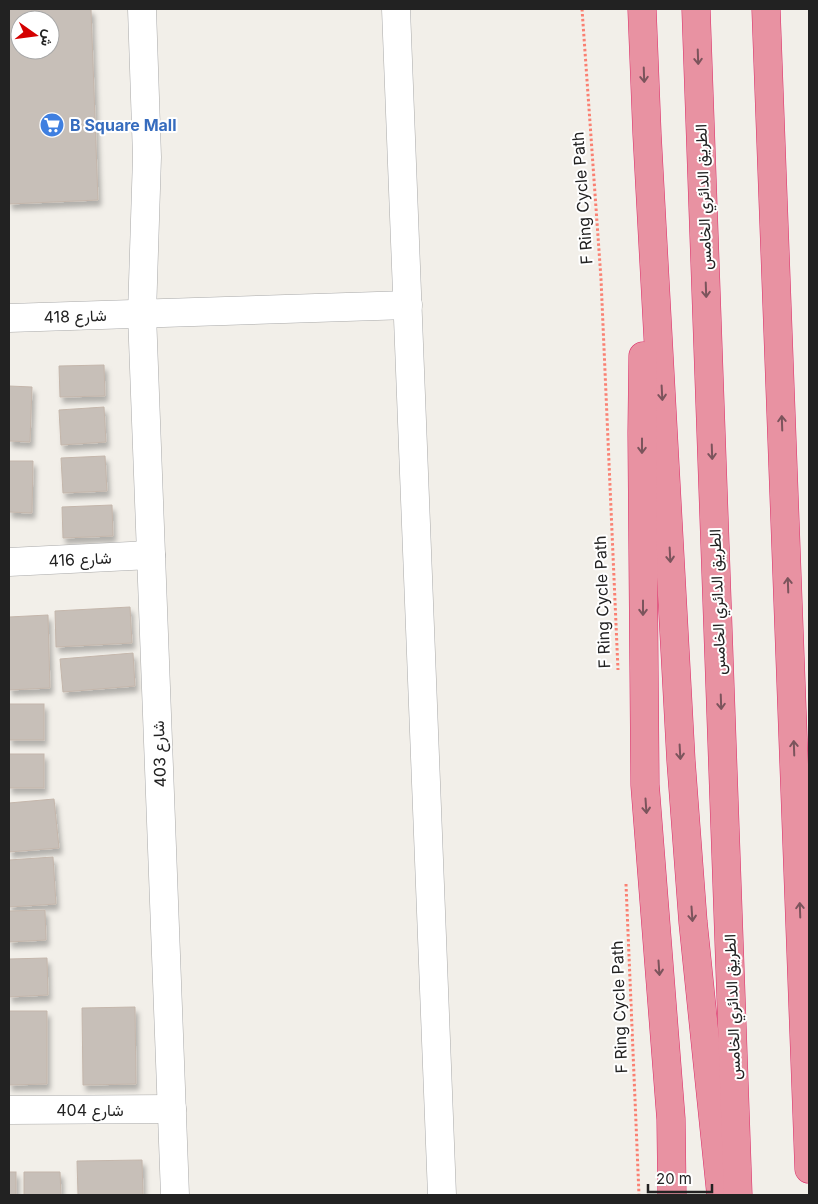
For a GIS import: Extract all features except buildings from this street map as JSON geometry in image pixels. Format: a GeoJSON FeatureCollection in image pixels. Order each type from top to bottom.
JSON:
{"type":"FeatureCollection","features":[{"type":"Feature","properties":{"kind":"highway"},"geometry":{"type":"LineString","coordinates":[[642,9],[681,761],[693,922],[721,1195]]}},
{"type":"Feature","properties":{"kind":"highway","name":"الطريق الدائري الخامس"},"geometry":{"type":"LineString","coordinates":[[696,9],[738,1195]]}},
{"type":"Feature","properties":{"kind":"highway"},"geometry":{"type":"LineString","coordinates":[[766,9],[809,1169]]}},
{"type":"Feature","properties":{"kind":"highway"},"geometry":{"type":"LineString","coordinates":[[647,134],[642,433],[644,785],[671,1119],[672,1195]]}},
{"type":"Feature","properties":{"kind":"street","name":"شارع 403"},"geometry":{"type":"LineString","coordinates":[[142,9],[147,157],[142,314],[175,1195]]}},
{"type":"Feature","properties":{"kind":"street"},"geometry":{"type":"LineString","coordinates":[[396,9],[442,1195]]}},
{"type":"Feature","properties":{"kind":"street","name":"شارع 418"},"geometry":{"type":"LineString","coordinates":[[9,318],[408,305]]}},
{"type":"Feature","properties":{"kind":"street","name":"شارع 416"},"geometry":{"type":"LineString","coordinates":[[9,562],[151,555]]}},
{"type":"Feature","properties":{"kind":"street","name":"شارع 404"},"geometry":{"type":"LineString","coordinates":[[9,1110],[172,1109]]}},
{"type":"Feature","properties":{"kind":"path","name":"F Ring Cycle Path"},"geometry":{"type":"LineString","coordinates":[[582,9],[601,279],[618,678]]}},
{"type":"Feature","properties":{"kind":"path","name":"F Ring Cycle Path"},"geometry":{"type":"LineString","coordinates":[[626,877],[639,1195]]}},
{"type":"Feature","properties":{"kind":"place","name":"B Square Mall"},"geometry":{"type":"Point","coordinates":[52,125]}}]}
